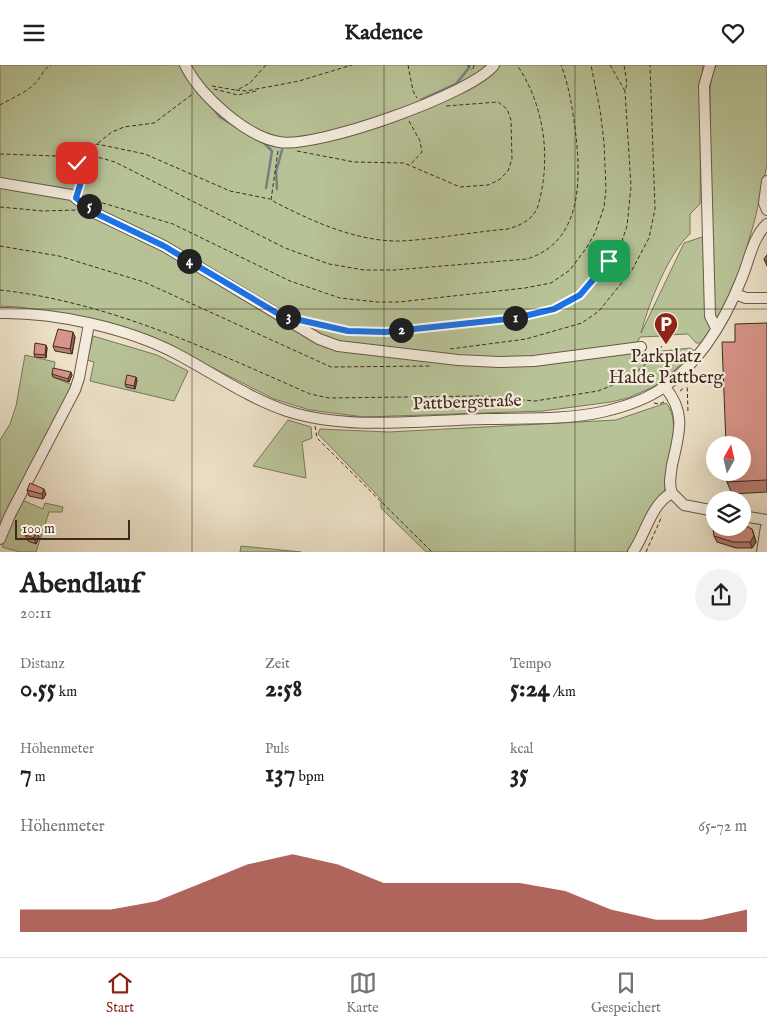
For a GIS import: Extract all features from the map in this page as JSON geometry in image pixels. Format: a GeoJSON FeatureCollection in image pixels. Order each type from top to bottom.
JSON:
{"type":"FeatureCollection","features":[{"type":"Feature","properties":{"kind":"street"},"geometry":{"type":"LineString","coordinates":[[184,65],[200,86],[235,121],[261,136],[280,142],[333,135],[420,106],[476,80],[494,65]]}},
{"type":"Feature","properties":{"kind":"street"},"geometry":{"type":"LineString","coordinates":[[710,65],[704,85],[710,316],[716,328]]}},
{"type":"Feature","properties":{"kind":"street"},"geometry":{"type":"LineString","coordinates":[[767,181],[764,203],[767,210]]}},
{"type":"Feature","properties":{"kind":"street"},"geometry":{"type":"LineString","coordinates":[[0,183],[65,193],[95,213],[164,246],[319,339],[338,346],[499,362],[534,361],[640,347]]}},
{"type":"Feature","properties":{"kind":"street","name":"Pattbergstraße"},"geometry":{"type":"LineString","coordinates":[[0,313],[37,316],[123,332],[153,342],[260,399],[288,411],[316,418],[355,422],[564,416],[600,413],[630,405],[665,387],[688,367],[702,351],[716,328],[734,294],[756,240],[767,224]]}},
{"type":"Feature","properties":{"kind":"street"},"geometry":{"type":"LineString","coordinates":[[734,294],[746,298],[767,298]]}},
{"type":"Feature","properties":{"kind":"street"},"geometry":{"type":"LineString","coordinates":[[0,539],[14,507],[75,390],[89,325]]}},
{"type":"Feature","properties":{"kind":"street"},"geometry":{"type":"LineString","coordinates":[[665,387],[678,408],[680,425],[670,478],[672,493],[684,505],[706,509]]}},
{"type":"Feature","properties":{"kind":"street"},"geometry":{"type":"LineString","coordinates":[[632,552],[642,537],[658,503],[672,493]]}},
{"type":"Feature","properties":{"kind":"street"},"geometry":{"type":"LineString","coordinates":[[751,517],[767,520],[762,552]]}},
{"type":"Feature","properties":{"kind":"path"},"geometry":{"type":"LineString","coordinates":[[0,105],[27,89],[38,80],[44,69],[51,65]]}},
{"type":"Feature","properties":{"kind":"path"},"geometry":{"type":"LineString","coordinates":[[236,90],[246,86],[266,65]]}},
{"type":"Feature","properties":{"kind":"path"},"geometry":{"type":"LineString","coordinates":[[200,86],[238,95],[273,85],[316,77],[352,65]]}},
{"type":"Feature","properties":{"kind":"path"},"geometry":{"type":"LineString","coordinates":[[408,65],[413,91],[420,106]]}},
{"type":"Feature","properties":{"kind":"path"},"geometry":{"type":"LineString","coordinates":[[467,65],[472,71],[474,65]]}},
{"type":"Feature","properties":{"kind":"path"},"geometry":{"type":"LineString","coordinates":[[97,144],[145,154],[230,191],[271,200],[319,223],[361,236],[400,241],[508,229],[522,224],[537,209],[545,161],[539,113],[533,95],[517,65]]}},
{"type":"Feature","properties":{"kind":"path"},"geometry":{"type":"LineString","coordinates":[[79,152],[115,163],[169,188],[205,209],[222,215],[273,243],[329,264],[364,270],[394,270],[527,259],[544,252],[556,241],[567,224],[579,189],[580,162],[571,99],[561,65]]}},
{"type":"Feature","properties":{"kind":"path"},"geometry":{"type":"LineString","coordinates":[[0,207],[42,211],[100,201],[173,223],[290,281],[340,298],[399,302],[525,288],[551,283],[570,270],[587,247],[595,233],[604,207],[606,189],[605,152],[600,110],[591,65]]}},
{"type":"Feature","properties":{"kind":"path"},"geometry":{"type":"LineString","coordinates":[[610,65],[625,91]]}},
{"type":"Feature","properties":{"kind":"path"},"geometry":{"type":"LineString","coordinates":[[306,321],[348,331],[386,332],[516,318],[554,309],[580,295],[620,245],[627,226],[631,185],[625,91],[627,84],[624,65]]}},
{"type":"Feature","properties":{"kind":"path"},"geometry":{"type":"LineString","coordinates":[[441,357],[453,348],[526,339],[582,323],[599,311],[632,270],[649,238],[655,209],[650,65]]}},
{"type":"Feature","properties":{"kind":"path"},"geometry":{"type":"LineString","coordinates":[[0,154],[42,157],[79,152],[97,144],[112,132],[124,127],[154,123],[200,86],[236,90],[259,89]]}},
{"type":"Feature","properties":{"kind":"path"},"geometry":{"type":"LineString","coordinates":[[294,151],[354,162],[404,163],[460,187],[488,185],[499,180],[508,171],[512,159],[513,146],[508,109],[498,102],[454,106],[432,101]]}},
{"type":"Feature","properties":{"kind":"path"},"geometry":{"type":"LineString","coordinates":[[405,111],[420,141],[422,152],[409,166]]}},
{"type":"Feature","properties":{"kind":"path"},"geometry":{"type":"LineString","coordinates":[[271,200],[280,142]]}},
{"type":"Feature","properties":{"kind":"path"},"geometry":{"type":"LineString","coordinates":[[79,152],[77,163],[81,182],[81,203]]}},
{"type":"Feature","properties":{"kind":"path"},"geometry":{"type":"LineString","coordinates":[[0,246],[59,256],[144,282],[331,367],[433,366]]}},
{"type":"Feature","properties":{"kind":"path"},"geometry":{"type":"LineString","coordinates":[[0,290],[74,302],[141,323],[310,393],[329,398],[479,395],[535,401],[598,391],[628,379],[654,357],[662,346]]}},
{"type":"Feature","properties":{"kind":"path"},"geometry":{"type":"LineString","coordinates":[[651,403],[659,404],[685,387]]}},
{"type":"Feature","properties":{"kind":"path"},"geometry":{"type":"LineString","coordinates":[[316,418],[317,438],[432,552]]}},
{"type":"Feature","properties":{"kind":"path"},"geometry":{"type":"LineString","coordinates":[[646,552],[663,514]]}},
{"type":"Feature","properties":{"kind":"green space"},"geometry":{"type":"Polygon","coordinates":[[[0,65],[703,65],[700,204],[690,214],[690,234],[674,253],[660,280],[641,333],[684,243],[711,234],[710,89],[713,69],[717,65],[767,65],[767,165],[755,219],[739,275],[716,322],[701,343],[696,343],[688,334],[668,335],[669,342],[664,342],[663,336],[640,337],[637,343],[644,353],[690,348],[695,351],[695,353],[655,386],[628,398],[611,402],[543,411],[364,417],[310,410],[274,399],[166,344],[123,327],[82,317],[19,307],[0,306],[0,65]]]}},
{"type":"Feature","properties":{"kind":"green space"},"geometry":{"type":"Polygon","coordinates":[[[93,336],[157,355],[188,371],[174,401],[90,381],[94,362],[87,360],[93,336]]]}},
{"type":"Feature","properties":{"kind":"green space"},"geometry":{"type":"Polygon","coordinates":[[[25,355],[55,362],[53,377],[73,385],[6,513],[0,529],[0,440],[10,424],[16,406],[25,355]]]}},
{"type":"Feature","properties":{"kind":"green space"},"geometry":{"type":"Polygon","coordinates":[[[666,403],[671,411],[673,433],[665,490],[660,494],[627,552],[426,552],[381,508],[381,499],[318,434],[320,429],[389,432],[616,420],[666,403]]]}},
{"type":"Feature","properties":{"kind":"green space"},"geometry":{"type":"Polygon","coordinates":[[[288,420],[311,427],[312,438],[302,442],[306,478],[253,466],[288,420]]]}},
{"type":"Feature","properties":{"kind":"green space"},"geometry":{"type":"Polygon","coordinates":[[[22,500],[43,509],[45,503],[63,507],[62,512],[49,512],[36,552],[20,552],[2,547],[11,520],[22,500]]]}},
{"type":"Feature","properties":{"kind":"green space"},"geometry":{"type":"Polygon","coordinates":[[[241,546],[301,552],[240,552],[241,546]]]}},
{"type":"Feature","properties":{"kind":"building"},"geometry":{"type":"Polygon","coordinates":[[[767,323],[767,480],[751,481],[751,436],[726,436],[722,342],[735,342],[735,324],[767,323]]]}},
{"type":"Feature","properties":{"kind":"building"},"geometry":{"type":"Polygon","coordinates":[[[58,329],[73,332],[70,349],[53,346],[58,329]]]}},
{"type":"Feature","properties":{"kind":"building"},"geometry":{"type":"Polygon","coordinates":[[[35,343],[46,345],[45,355],[34,354],[35,343]]]}},
{"type":"Feature","properties":{"kind":"building"},"geometry":{"type":"Polygon","coordinates":[[[53,368],[71,372],[68,379],[52,374],[53,368]]]}},
{"type":"Feature","properties":{"kind":"building"},"geometry":{"type":"Polygon","coordinates":[[[127,375],[136,377],[134,386],[125,384],[127,375]]]}},
{"type":"Feature","properties":{"kind":"building"},"geometry":{"type":"Polygon","coordinates":[[[30,483],[44,489],[42,494],[27,490],[30,483]]]}},
{"type":"Feature","properties":{"kind":"building"},"geometry":{"type":"Polygon","coordinates":[[[28,528],[36,531],[34,538],[25,535],[28,528]]]}},
{"type":"Feature","properties":{"kind":"building"},"geometry":{"type":"Polygon","coordinates":[[[752,529],[754,536],[750,542],[733,542],[714,536],[751,536],[752,529]]]}},
{"type":"Feature","properties":{"kind":"waterway"},"geometry":{"type":"LineString","coordinates":[[421,100],[456,84],[468,69]]}},
{"type":"Feature","properties":{"kind":"waterway"},"geometry":{"type":"LineString","coordinates":[[210,105],[220,117],[249,135]]}},
{"type":"Feature","properties":{"kind":"waterway"},"geometry":{"type":"LineString","coordinates":[[263,142],[272,151],[266,188]]}},
{"type":"Feature","properties":{"kind":"waterway"},"geometry":{"type":"LineString","coordinates":[[277,189],[276,172],[282,150]]}},
{"type":"Feature","properties":{"kind":"waterway"},"geometry":{"type":"LineString","coordinates":[[82,198],[88,199]]}},
{"type":"Feature","properties":{"kind":"place","name":"Parkplatz Halde Pattberg"},"geometry":{"type":"Point","coordinates":[666,345]}},
{"type":"Feature","properties":{"kind":"route"},"geometry":{"type":"LineString","coordinates":[[77,163],[81,182],[76,198],[90,207],[95,213],[164,246],[282,316],[324,327],[348,331],[386,332],[467,324],[542,313],[572,301],[580,295],[589,287],[609,261]]}}]}
